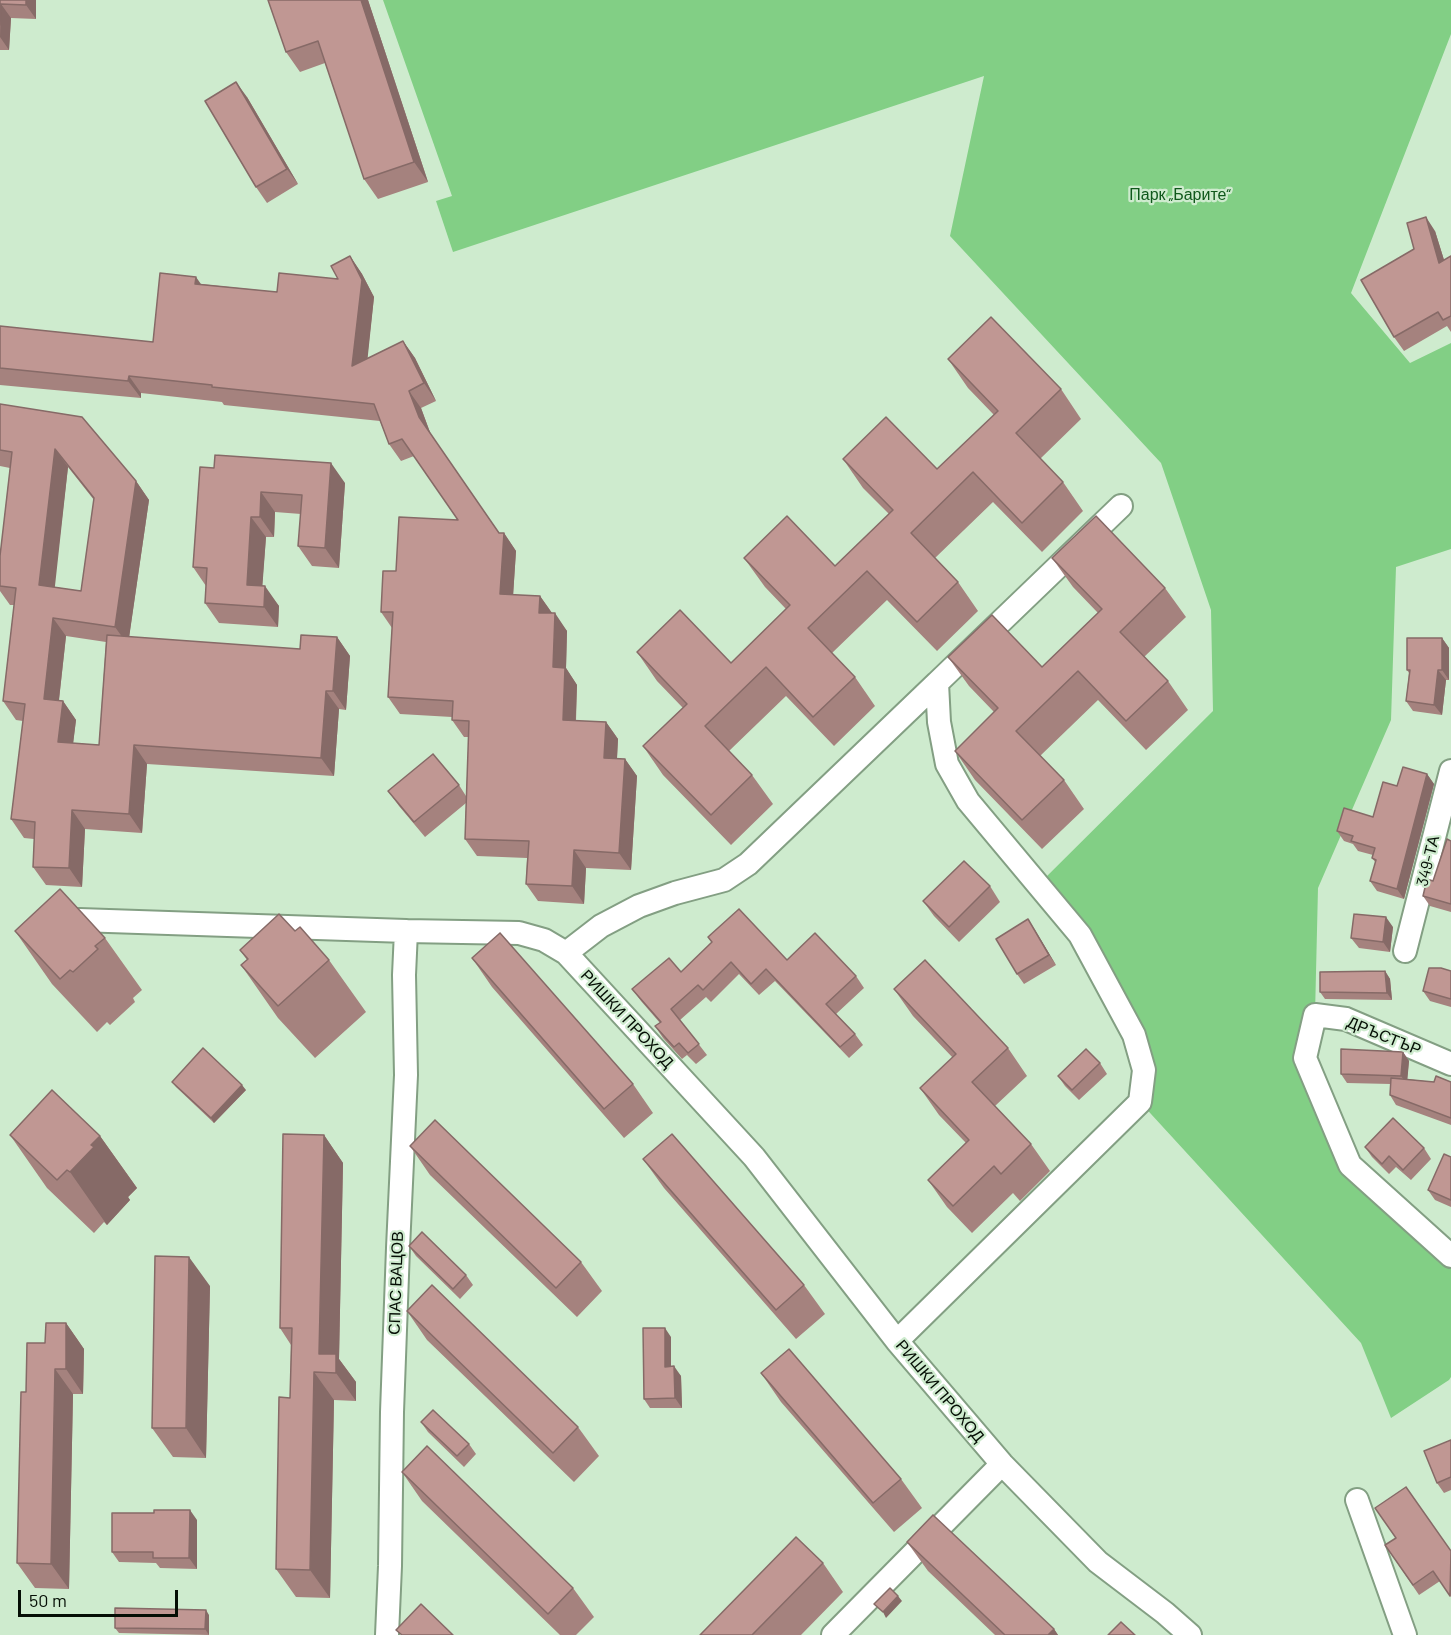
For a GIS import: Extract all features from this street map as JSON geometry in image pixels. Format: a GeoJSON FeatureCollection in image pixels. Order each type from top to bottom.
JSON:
{"type":"FeatureCollection","features":[{"type":"Feature","properties":{"kind":"street"},"geometry":{"type":"LineString","coordinates":[[566,953],[601,926],[639,906],[675,893],[724,880],[748,864],[1121,506]]}},
{"type":"Feature","properties":{"kind":"street"},"geometry":{"type":"LineString","coordinates":[[897,1341],[1140,1102],[1144,1070],[1134,1035],[1080,934],[968,801],[947,764],[939,722],[937,683]]}},
{"type":"Feature","properties":{"kind":"street","name":"349-ТА"},"geometry":{"type":"LineString","coordinates":[[1405,951],[1451,771]]}},
{"type":"Feature","properties":{"kind":"street","name":"РИШКИ ПРОХОД"},"geometry":{"type":"LineString","coordinates":[[79,920],[406,932],[519,933],[544,940],[566,953],[754,1157],[897,1341],[1002,1464],[1098,1562],[1190,1635]]}},
{"type":"Feature","properties":{"kind":"street","name":"СПАС ВАЦОВ"},"geometry":{"type":"LineString","coordinates":[[387,1635],[392,1412],[406,1075],[404,975],[406,932]]}},
{"type":"Feature","properties":{"kind":"street","name":"ДРЪСТЪР"},"geometry":{"type":"LineString","coordinates":[[1451,1064],[1346,1019],[1315,1015],[1305,1058],[1350,1165],[1451,1256]]}},
{"type":"Feature","properties":{"kind":"street"},"geometry":{"type":"LineString","coordinates":[[833,1635],[1002,1464]]}},
{"type":"Feature","properties":{"kind":"street"},"geometry":{"type":"LineString","coordinates":[[1357,1500],[1405,1635]]}},
{"type":"Feature","properties":{"kind":"green space","name":"Парк „Барите“"},"geometry":{"type":"Polygon","coordinates":[[[383,0],[1451,0],[1451,34],[1351,293],[1410,363],[1451,343],[1451,549],[1396,567],[1391,720],[1318,888],[1315,1015],[1305,1058],[1350,1165],[1451,1256],[1451,1377],[1449,1380],[1391,1418],[1361,1343],[1140,1102],[1144,1070],[1039,884],[1213,711],[1211,610],[1161,463],[950,236],[984,76],[453,252],[436,201],[452,196],[383,0]]]}},
{"type":"Feature","properties":{"kind":"building"},"geometry":{"type":"Polygon","coordinates":[[[0,0],[26,0],[26,5],[1,4],[0,25],[0,0]]]}},
{"type":"Feature","properties":{"kind":"building"},"geometry":{"type":"Polygon","coordinates":[[[268,0],[361,0],[414,162],[364,179],[318,41],[286,52],[268,0]]]}},
{"type":"Feature","properties":{"kind":"building"},"geometry":{"type":"Polygon","coordinates":[[[236,82],[287,169],[256,187],[205,101],[236,82]]]}},
{"type":"Feature","properties":{"kind":"building"},"geometry":{"type":"Polygon","coordinates":[[[1426,217],[1439,263],[1451,256],[1451,316],[1443,320],[1438,312],[1394,337],[1361,280],[1414,249],[1407,223],[1426,217]]]}},
{"type":"Feature","properties":{"kind":"building"},"geometry":{"type":"Polygon","coordinates":[[[350,256],[362,280],[352,366],[403,341],[424,383],[409,391],[419,417],[499,533],[504,533],[500,594],[540,596],[539,613],[555,613],[553,667],[565,668],[563,720],[606,722],[604,758],[625,759],[619,853],[574,850],[572,886],[526,884],[529,841],[465,839],[469,721],[452,720],[453,701],[388,697],[393,612],[381,612],[383,571],[396,571],[399,517],[458,520],[402,439],[389,444],[374,404],[129,376],[128,381],[0,368],[0,326],[153,342],[160,273],[196,277],[195,284],[277,292],[279,273],[338,279],[331,266],[350,256]]]}},
{"type":"Feature","properties":{"kind":"building"},"geometry":{"type":"Polygon","coordinates":[[[991,317],[1061,389],[1016,433],[1063,482],[1022,523],[973,472],[911,533],[958,582],[917,622],[867,571],[808,628],[855,677],[813,717],[766,667],[705,726],[752,775],[711,815],[643,746],[687,704],[637,652],[680,610],[731,663],[790,605],[744,558],[787,516],[835,566],[893,510],[843,459],[886,417],[937,469],[998,411],[948,359],[991,317]]]}},
{"type":"Feature","properties":{"kind":"building"},"geometry":{"type":"Polygon","coordinates":[[[0,404],[82,417],[136,481],[115,627],[53,618],[44,699],[63,701],[58,742],[99,745],[107,635],[300,649],[301,635],[337,637],[333,691],[326,691],[321,758],[134,745],[129,814],[72,810],[69,868],[33,867],[35,822],[11,819],[25,704],[3,701],[16,588],[0,586],[0,556],[12,452],[0,450],[0,404]],[[55,449],[39,585],[81,591],[94,498],[55,449]]]}},
{"type":"Feature","properties":{"kind":"building"},"geometry":{"type":"Polygon","coordinates":[[[215,455],[331,463],[325,548],[298,546],[302,495],[261,492],[260,517],[251,517],[247,585],[265,586],[264,607],[205,603],[207,568],[193,567],[200,467],[214,468],[215,455]]]}},
{"type":"Feature","properties":{"kind":"building"},"geometry":{"type":"Polygon","coordinates":[[[1096,516],[1165,588],[1120,632],[1168,681],[1126,721],[1078,671],[1016,731],[1064,780],[1022,820],[955,751],[998,708],[948,657],[992,615],[1042,667],[1102,609],[1052,558],[1096,516]]]}},
{"type":"Feature","properties":{"kind":"building"},"geometry":{"type":"Polygon","coordinates":[[[1407,638],[1442,638],[1442,670],[1438,670],[1434,705],[1406,701],[1410,670],[1407,670],[1407,638]]]}},
{"type":"Feature","properties":{"kind":"building"},"geometry":{"type":"Polygon","coordinates":[[[433,754],[459,785],[414,822],[388,791],[433,754]]]}},
{"type":"Feature","properties":{"kind":"building"},"geometry":{"type":"Polygon","coordinates":[[[1403,767],[1427,774],[1397,889],[1370,881],[1376,860],[1372,858],[1375,848],[1351,841],[1353,836],[1337,831],[1344,808],[1373,817],[1383,782],[1397,786],[1403,767]]]}},
{"type":"Feature","properties":{"kind":"building"},"geometry":{"type":"Polygon","coordinates":[[[1447,839],[1451,841],[1451,904],[1423,896],[1427,879],[1433,881],[1447,839]]]}},
{"type":"Feature","properties":{"kind":"building"},"geometry":{"type":"Polygon","coordinates":[[[964,861],[990,886],[949,927],[923,901],[964,861]]]}},
{"type":"Feature","properties":{"kind":"building"},"geometry":{"type":"Polygon","coordinates":[[[60,889],[105,938],[95,946],[98,949],[73,972],[70,970],[60,979],[15,931],[60,889]]]}},
{"type":"Feature","properties":{"kind":"building"},"geometry":{"type":"Polygon","coordinates":[[[739,909],[787,960],[815,933],[856,976],[826,1004],[855,1034],[840,1047],[766,969],[751,984],[731,962],[703,990],[698,985],[671,1009],[699,1044],[688,1053],[679,1043],[674,1047],[655,1026],[661,1022],[632,989],[669,958],[681,972],[712,942],[708,937],[739,909]]]}},
{"type":"Feature","properties":{"kind":"building"},"geometry":{"type":"Polygon","coordinates":[[[279,914],[295,931],[300,927],[329,960],[278,1006],[241,965],[248,959],[240,950],[279,914]]]}},
{"type":"Feature","properties":{"kind":"building"},"geometry":{"type":"Polygon","coordinates":[[[1354,914],[1386,917],[1383,942],[1351,938],[1354,914]]]}},
{"type":"Feature","properties":{"kind":"building"},"geometry":{"type":"Polygon","coordinates":[[[1028,919],[1049,955],[1017,974],[996,939],[1028,919]]]}},
{"type":"Feature","properties":{"kind":"building"},"geometry":{"type":"Polygon","coordinates":[[[500,933],[633,1084],[604,1109],[472,958],[500,933]]]}},
{"type":"Feature","properties":{"kind":"building"},"geometry":{"type":"Polygon","coordinates":[[[925,960],[1008,1048],[972,1082],[1031,1144],[1001,1174],[994,1166],[953,1206],[928,1180],[969,1140],[920,1088],[956,1054],[894,989],[925,960]]]}},
{"type":"Feature","properties":{"kind":"building"},"geometry":{"type":"Polygon","coordinates":[[[1429,968],[1451,971],[1451,999],[1423,991],[1429,968]]]}},
{"type":"Feature","properties":{"kind":"building"},"geometry":{"type":"Polygon","coordinates":[[[1385,971],[1387,993],[1320,992],[1320,972],[1385,971]]]}},
{"type":"Feature","properties":{"kind":"building"},"geometry":{"type":"Polygon","coordinates":[[[203,1048],[242,1085],[211,1118],[172,1082],[203,1048]]]}},
{"type":"Feature","properties":{"kind":"building"},"geometry":{"type":"Polygon","coordinates":[[[1086,1049],[1100,1063],[1072,1090],[1058,1076],[1086,1049]]]}},
{"type":"Feature","properties":{"kind":"building"},"geometry":{"type":"Polygon","coordinates":[[[1341,1049],[1403,1052],[1401,1076],[1341,1074],[1341,1049]]]}},
{"type":"Feature","properties":{"kind":"building"},"geometry":{"type":"Polygon","coordinates":[[[1436,1076],[1451,1082],[1451,1118],[1390,1095],[1391,1078],[1434,1082],[1436,1076]]]}},
{"type":"Feature","properties":{"kind":"building"},"geometry":{"type":"Polygon","coordinates":[[[52,1090],[100,1136],[91,1145],[94,1147],[70,1172],[67,1170],[57,1180],[10,1135],[52,1090]]]}},
{"type":"Feature","properties":{"kind":"building"},"geometry":{"type":"Polygon","coordinates":[[[1393,1118],[1424,1148],[1403,1170],[1389,1156],[1382,1164],[1365,1147],[1393,1118]]]}},
{"type":"Feature","properties":{"kind":"building"},"geometry":{"type":"Polygon","coordinates":[[[435,1120],[581,1262],[556,1288],[410,1146],[435,1120]]]}},
{"type":"Feature","properties":{"kind":"building"},"geometry":{"type":"Polygon","coordinates":[[[283,1134],[324,1135],[319,1354],[336,1354],[336,1373],[314,1372],[310,1570],[276,1569],[279,1397],[290,1398],[292,1328],[280,1328],[283,1134]]]}},
{"type":"Feature","properties":{"kind":"building"},"geometry":{"type":"Polygon","coordinates":[[[672,1134],[804,1285],[776,1310],[643,1159],[672,1134]]]}},
{"type":"Feature","properties":{"kind":"building"},"geometry":{"type":"Polygon","coordinates":[[[1444,1154],[1451,1157],[1451,1200],[1428,1190],[1444,1154]]]}},
{"type":"Feature","properties":{"kind":"building"},"geometry":{"type":"Polygon","coordinates":[[[422,1232],[466,1275],[453,1289],[409,1246],[422,1232]]]}},
{"type":"Feature","properties":{"kind":"building"},"geometry":{"type":"Polygon","coordinates":[[[155,1256],[189,1257],[186,1428],[152,1428],[155,1256]]]}},
{"type":"Feature","properties":{"kind":"building"},"geometry":{"type":"Polygon","coordinates":[[[432,1285],[578,1427],[553,1453],[407,1311],[432,1285]]]}},
{"type":"Feature","properties":{"kind":"building"},"geometry":{"type":"Polygon","coordinates":[[[46,1323],[66,1323],[66,1369],[55,1369],[51,1564],[17,1563],[21,1392],[26,1392],[27,1343],[45,1343],[46,1323]]]}},
{"type":"Feature","properties":{"kind":"building"},"geometry":{"type":"Polygon","coordinates":[[[643,1328],[665,1328],[665,1367],[674,1366],[675,1398],[644,1399],[643,1328]]]}},
{"type":"Feature","properties":{"kind":"building"},"geometry":{"type":"Polygon","coordinates":[[[789,1349],[901,1479],[873,1503],[761,1373],[789,1349]]]}},
{"type":"Feature","properties":{"kind":"building"},"geometry":{"type":"Polygon","coordinates":[[[433,1410],[469,1444],[457,1456],[421,1422],[433,1410]]]}},
{"type":"Feature","properties":{"kind":"building"},"geometry":{"type":"Polygon","coordinates":[[[1451,1440],[1451,1477],[1437,1483],[1424,1451],[1451,1440]]]}},
{"type":"Feature","properties":{"kind":"building"},"geometry":{"type":"Polygon","coordinates":[[[427,1446],[573,1588],[548,1614],[402,1472],[427,1446]]]}},
{"type":"Feature","properties":{"kind":"building"},"geometry":{"type":"Polygon","coordinates":[[[1406,1487],[1451,1551],[1450,1596],[1433,1571],[1413,1585],[1385,1545],[1396,1538],[1375,1508],[1406,1487]]]}},
{"type":"Feature","properties":{"kind":"building"},"geometry":{"type":"Polygon","coordinates":[[[154,1510],[190,1510],[189,1558],[153,1558],[153,1552],[112,1552],[112,1513],[154,1513],[154,1510]]]}},
{"type":"Feature","properties":{"kind":"building"},"geometry":{"type":"Polygon","coordinates":[[[933,1515],[1054,1629],[1048,1635],[1005,1635],[907,1542],[933,1515]]]}},
{"type":"Feature","properties":{"kind":"building"},"geometry":{"type":"Polygon","coordinates":[[[796,1537],[823,1563],[752,1635],[700,1635],[796,1537]]]}},
{"type":"Feature","properties":{"kind":"building"},"geometry":{"type":"Polygon","coordinates":[[[890,1588],[898,1596],[883,1612],[874,1604],[890,1588]]]}},
{"type":"Feature","properties":{"kind":"building"},"geometry":{"type":"Polygon","coordinates":[[[421,1604],[453,1635],[402,1635],[396,1630],[421,1604]]]}},
{"type":"Feature","properties":{"kind":"building"},"geometry":{"type":"Polygon","coordinates":[[[115,1608],[206,1610],[205,1629],[115,1628],[115,1608]]]}},
{"type":"Feature","properties":{"kind":"building"},"geometry":{"type":"Polygon","coordinates":[[[1121,1622],[1135,1635],[1108,1635],[1121,1622]]]}}]}
